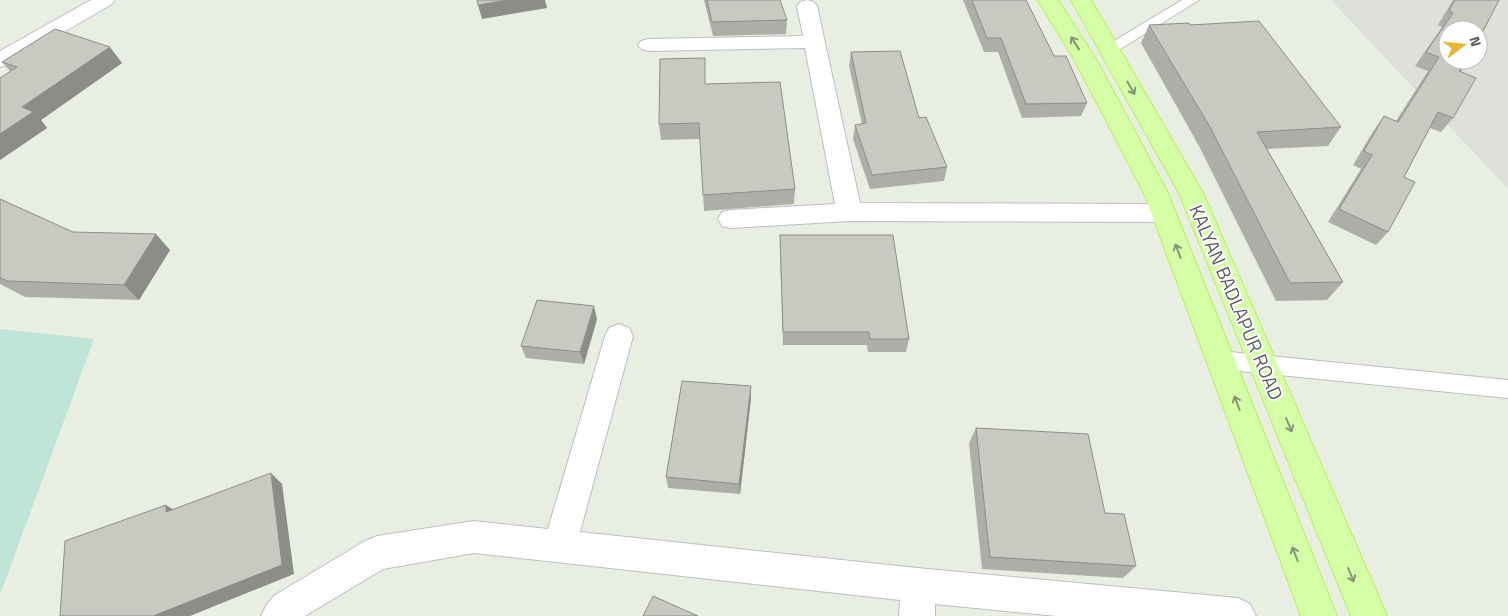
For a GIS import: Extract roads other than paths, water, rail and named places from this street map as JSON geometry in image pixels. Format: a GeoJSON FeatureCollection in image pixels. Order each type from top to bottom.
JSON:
{"type":"FeatureCollection","features":[{"type":"Feature","properties":{"kind":"main road","name":"KALYAN BADLAPUR ROAD"},"geometry":{"type":"LineString","coordinates":[[1048,0],[1090,70],[1156,193],[1320,616]]}},
{"type":"Feature","properties":{"kind":"main road","name":"KALYAN BADLAPUR ROAD"},"geometry":{"type":"LineString","coordinates":[[1081,0],[1191,193],[1369,616]]}},
{"type":"Feature","properties":{"kind":"street"},"geometry":{"type":"LineString","coordinates":[[0,60],[105,0]]}},
{"type":"Feature","properties":{"kind":"street"},"geometry":{"type":"LineString","coordinates":[[807,6],[849,212]]}},
{"type":"Feature","properties":{"kind":"street"},"geometry":{"type":"LineString","coordinates":[[648,45],[813,42]]}},
{"type":"Feature","properties":{"kind":"street"},"geometry":{"type":"LineString","coordinates":[[731,219],[849,212],[1163,213]]}},
{"type":"Feature","properties":{"kind":"street"},"geometry":{"type":"LineString","coordinates":[[559,546],[619,336]]}},
{"type":"Feature","properties":{"kind":"street"},"geometry":{"type":"LineString","coordinates":[[279,616],[287,607],[377,553],[474,537],[559,546],[917,600],[1238,616]]}},
{"type":"Feature","properties":{"kind":"lane"},"geometry":{"type":"LineString","coordinates":[[1109,50],[1192,0]]}},
{"type":"Feature","properties":{"kind":"lane"},"geometry":{"type":"LineString","coordinates":[[1220,360],[1508,389]]}}]}
